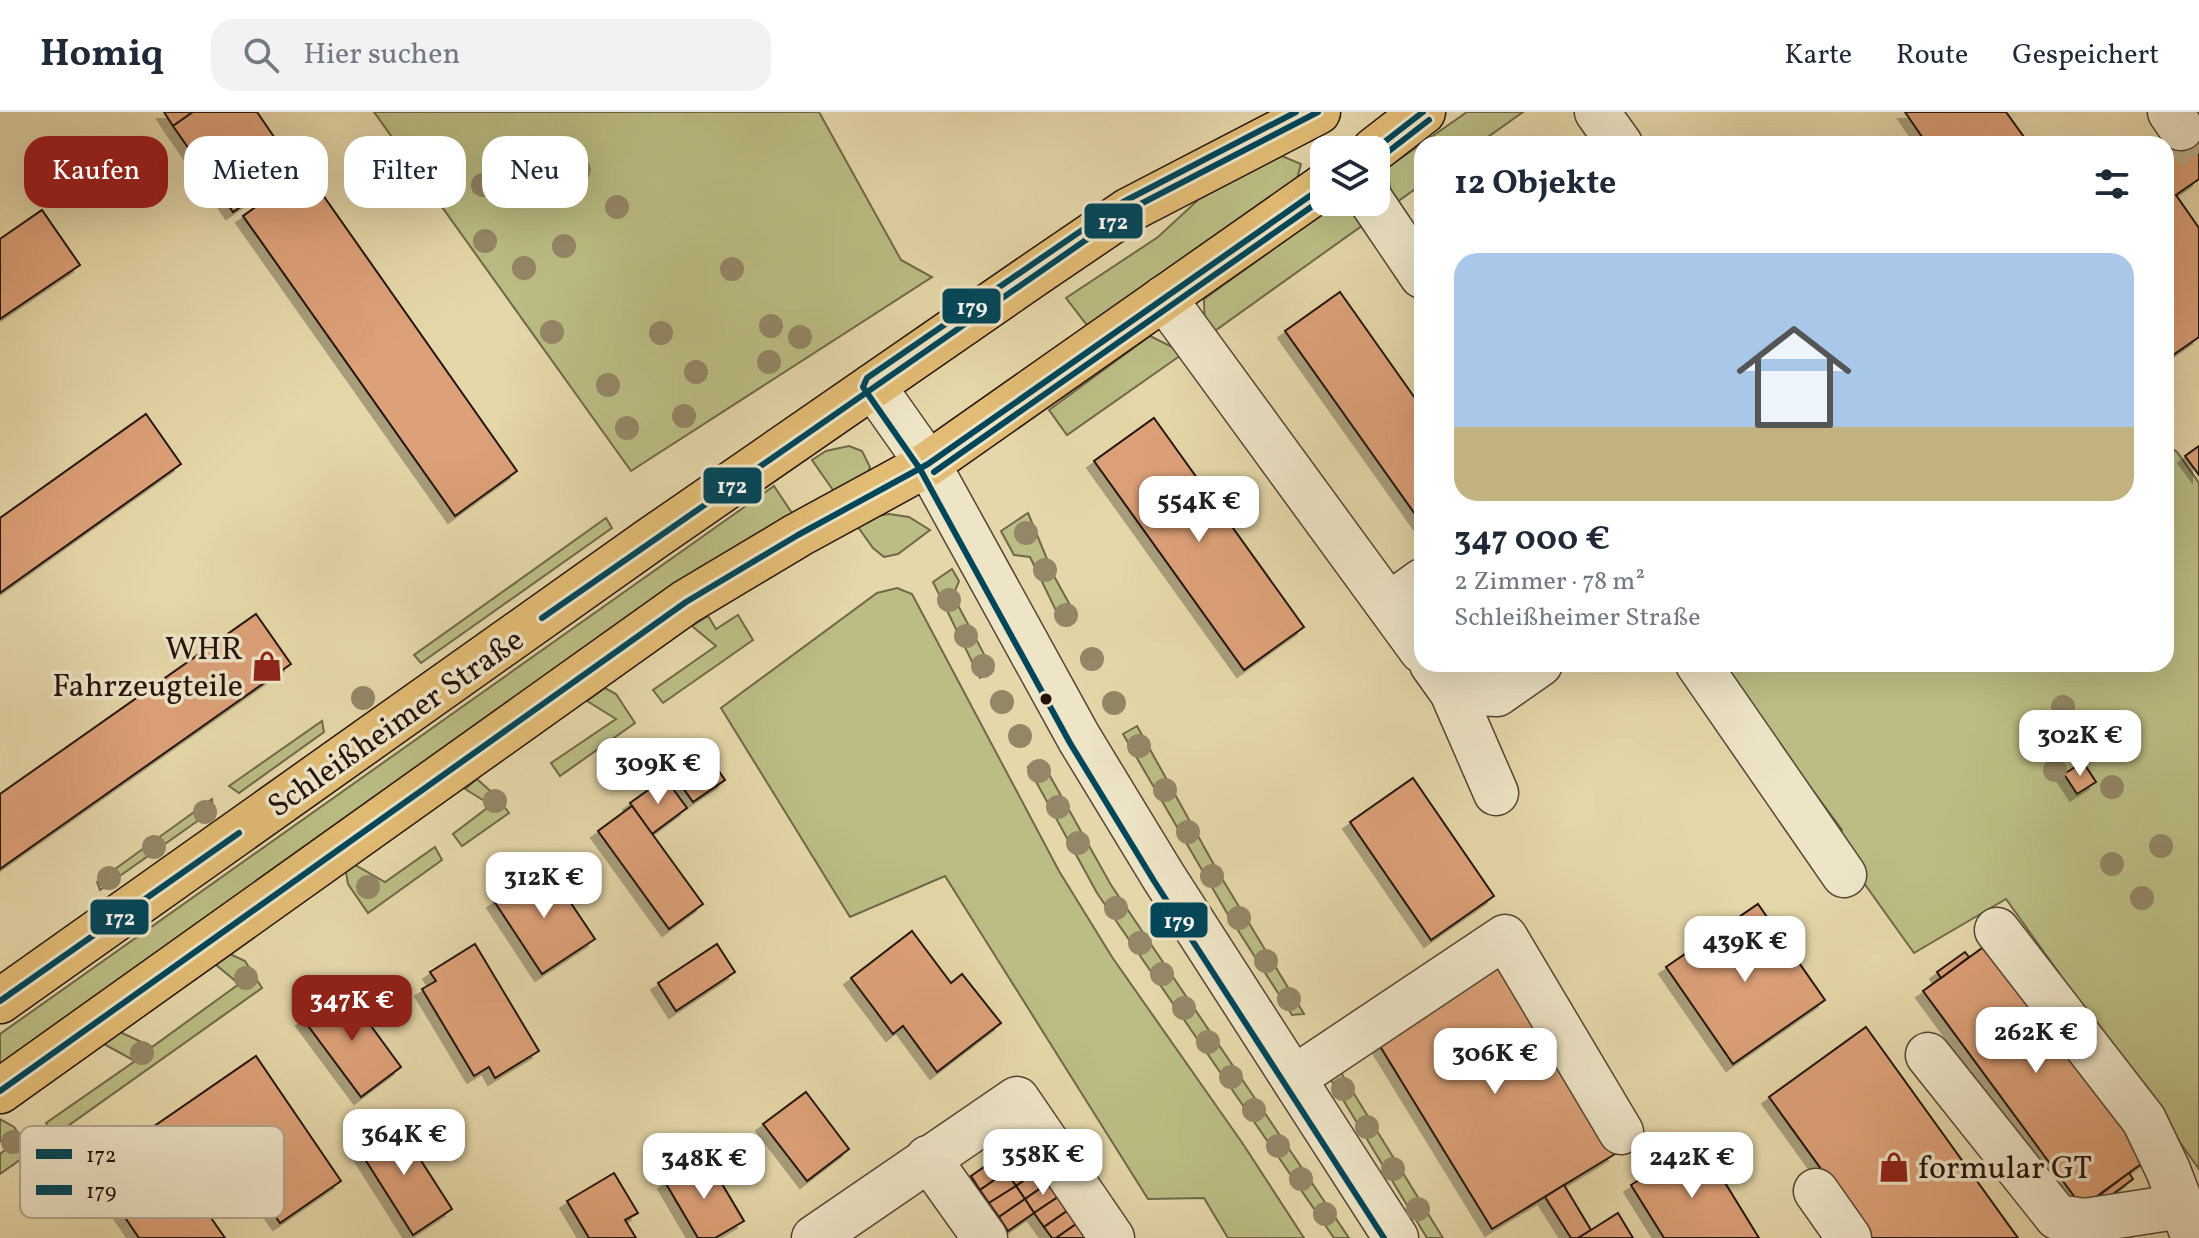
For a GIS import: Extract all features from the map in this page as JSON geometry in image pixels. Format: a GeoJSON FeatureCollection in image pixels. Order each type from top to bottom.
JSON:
{"type":"FeatureCollection","features":[{"type":"Feature","properties":{"kind":"main road","name":"Schleißheimer Straße"},"geometry":{"type":"LineString","coordinates":[[0,1001],[638,549],[1129,210],[1318,112]]}},
{"type":"Feature","properties":{"kind":"main road"},"geometry":{"type":"LineString","coordinates":[[1390,138],[1423,112]]}},
{"type":"Feature","properties":{"kind":"main road"},"geometry":{"type":"LineString","coordinates":[[0,1091],[686,602],[798,535],[928,464],[1310,196]]}},
{"type":"Feature","properties":{"kind":"street"},"geometry":{"type":"LineString","coordinates":[[1597,112],[1614,136]]}},
{"type":"Feature","properties":{"kind":"street"},"geometry":{"type":"LineString","coordinates":[[1381,216],[1414,264]]}},
{"type":"Feature","properties":{"kind":"street"},"geometry":{"type":"LineString","coordinates":[[1164,298],[1405,593],[1414,624]]}},
{"type":"Feature","properties":{"kind":"street"},"geometry":{"type":"LineString","coordinates":[[873,386],[928,464],[1079,738],[1163,876],[1396,1238]]}},
{"type":"Feature","properties":{"kind":"street"},"geometry":{"type":"LineString","coordinates":[[1442,678],[1497,694],[1529,672]]}},
{"type":"Feature","properties":{"kind":"street"},"geometry":{"type":"LineString","coordinates":[[1704,672],[1844,875]]}},
{"type":"Feature","properties":{"kind":"street"},"geometry":{"type":"LineString","coordinates":[[1442,678],[1496,793]]}},
{"type":"Feature","properties":{"kind":"street"},"geometry":{"type":"LineString","coordinates":[[1928,1055],[2057,1217],[2085,1221],[2188,1222],[2144,1120],[1997,930]]}},
{"type":"Feature","properties":{"kind":"street"},"geometry":{"type":"LineString","coordinates":[[1294,1078],[1505,937],[1621,1132]]}},
{"type":"Feature","properties":{"kind":"street"},"geometry":{"type":"LineString","coordinates":[[814,1238],[1017,1099],[1112,1238]]}},
{"type":"Feature","properties":{"kind":"street"},"geometry":{"type":"LineString","coordinates":[[928,1158],[985,1238]]}},
{"type":"Feature","properties":{"kind":"street"},"geometry":{"type":"LineString","coordinates":[[1816,1191],[1849,1238]]}},
{"type":"Feature","properties":{"kind":"green space"},"geometry":{"type":"Polygon","coordinates":[[[374,112],[819,112],[901,260],[932,277],[631,471],[443,208],[466,208],[466,136],[391,136],[374,112]]]}},
{"type":"Feature","properties":{"kind":"green space"},"geometry":{"type":"Polygon","coordinates":[[[1467,112],[1523,112],[1489,136],[1433,136],[1467,112]]]}},
{"type":"Feature","properties":{"kind":"green space"},"geometry":{"type":"Polygon","coordinates":[[[1414,149],[1414,190],[1393,205],[1390,166],[1414,149]]]}},
{"type":"Feature","properties":{"kind":"green space"},"geometry":{"type":"Polygon","coordinates":[[[1282,156],[1301,164],[1297,179],[1090,329],[1066,298],[1158,237],[1199,199],[1282,156]]]}},
{"type":"Feature","properties":{"kind":"green space"},"geometry":{"type":"Polygon","coordinates":[[[1320,216],[1363,216],[1370,220],[1205,338],[1204,299],[1320,216]]]}},
{"type":"Feature","properties":{"kind":"green space"},"geometry":{"type":"Polygon","coordinates":[[[1150,336],[1184,353],[1067,435],[1049,410],[1150,336]]]}},
{"type":"Feature","properties":{"kind":"green space"},"geometry":{"type":"Polygon","coordinates":[[[849,446],[862,451],[870,467],[868,472],[835,493],[812,460],[826,451],[849,446]]]}},
{"type":"Feature","properties":{"kind":"green space"},"geometry":{"type":"Polygon","coordinates":[[[2174,450],[2177,452],[2199,483],[2199,1169],[2006,899],[1914,953],[1836,844],[1842,830],[1725,672],[2174,672],[2174,450]]]}},
{"type":"Feature","properties":{"kind":"green space"},"geometry":{"type":"Polygon","coordinates":[[[774,486],[794,516],[0,1069],[0,1034],[774,486]]]}},
{"type":"Feature","properties":{"kind":"green space"},"geometry":{"type":"Polygon","coordinates":[[[1028,513],[1054,576],[1076,616],[1062,623],[1030,557],[1014,555],[1001,531],[1028,513]]]}},
{"type":"Feature","properties":{"kind":"green space"},"geometry":{"type":"Polygon","coordinates":[[[877,516],[909,517],[930,530],[898,554],[884,557],[873,548],[858,527],[877,516]]]}},
{"type":"Feature","properties":{"kind":"green space"},"geometry":{"type":"Polygon","coordinates":[[[606,518],[612,528],[421,663],[414,655],[606,518]]]}},
{"type":"Feature","properties":{"kind":"green space"},"geometry":{"type":"Polygon","coordinates":[[[952,569],[959,581],[953,596],[993,671],[980,678],[933,582],[952,569]]]}},
{"type":"Feature","properties":{"kind":"green space"},"geometry":{"type":"Polygon","coordinates":[[[897,588],[912,594],[1059,871],[1112,957],[1243,1144],[1304,1238],[1228,1238],[1204,1198],[1148,1199],[945,876],[850,917],[721,708],[877,593],[897,588]]]}},
{"type":"Feature","properties":{"kind":"green space"},"geometry":{"type":"Polygon","coordinates":[[[738,615],[753,640],[663,703],[653,690],[716,646],[692,626],[708,616],[716,629],[738,615]]]}},
{"type":"Feature","properties":{"kind":"green space"},"geometry":{"type":"Polygon","coordinates":[[[605,688],[616,694],[635,723],[560,776],[551,763],[616,719],[587,701],[605,688]]]}},
{"type":"Feature","properties":{"kind":"green space"},"geometry":{"type":"Polygon","coordinates":[[[322,721],[324,732],[239,793],[229,786],[322,721]]]}},
{"type":"Feature","properties":{"kind":"green space"},"geometry":{"type":"Polygon","coordinates":[[[1137,726],[1218,872],[1304,1014],[1292,1015],[1227,913],[1123,734],[1137,726]]]}},
{"type":"Feature","properties":{"kind":"green space"},"geometry":{"type":"Polygon","coordinates":[[[1041,760],[1111,885],[1349,1238],[1334,1238],[1097,893],[1028,767],[1041,760]]]}},
{"type":"Feature","properties":{"kind":"green space"},"geometry":{"type":"Polygon","coordinates":[[[477,779],[509,813],[462,846],[453,834],[491,805],[465,789],[477,779]]]}},
{"type":"Feature","properties":{"kind":"green space"},"geometry":{"type":"Polygon","coordinates":[[[212,799],[213,810],[100,890],[97,882],[212,799]]]}},
{"type":"Feature","properties":{"kind":"green space"},"geometry":{"type":"Polygon","coordinates":[[[435,847],[442,860],[368,913],[348,884],[346,872],[355,865],[385,882],[435,847]]]}},
{"type":"Feature","properties":{"kind":"green space"},"geometry":{"type":"Polygon","coordinates":[[[230,954],[245,961],[262,988],[68,1126],[48,1126],[46,1123],[135,1061],[104,1044],[120,1032],[152,1047],[239,984],[215,964],[230,954]]]}},
{"type":"Feature","properties":{"kind":"green space"},"geometry":{"type":"Polygon","coordinates":[[[1335,1063],[1443,1238],[1427,1238],[1328,1075],[1335,1063]]]}},
{"type":"Feature","properties":{"kind":"green space"},"geometry":{"type":"Polygon","coordinates":[[[0,1119],[14,1127],[20,1136],[20,1160],[0,1174],[0,1154],[9,1147],[0,1141],[0,1119]]]}},
{"type":"Feature","properties":{"kind":"building"},"geometry":{"type":"Polygon","coordinates":[[[164,112],[193,112],[173,126],[164,112]]]}},
{"type":"Feature","properties":{"kind":"building"},"geometry":{"type":"Polygon","coordinates":[[[193,112],[257,112],[273,136],[184,136],[184,142],[173,126],[193,112]]]}},
{"type":"Feature","properties":{"kind":"building"},"geometry":{"type":"Polygon","coordinates":[[[1905,112],[2006,112],[2023,136],[1922,136],[1905,112]]]}},
{"type":"Feature","properties":{"kind":"building"},"geometry":{"type":"Polygon","coordinates":[[[2199,116],[2199,179],[2176,195],[2199,228],[2199,337],[2174,354],[2174,136],[2170,136],[2199,116]]]}},
{"type":"Feature","properties":{"kind":"building"},"geometry":{"type":"Polygon","coordinates":[[[328,202],[517,471],[455,516],[243,216],[254,208],[328,208],[328,202]]]}},
{"type":"Feature","properties":{"kind":"building"},"geometry":{"type":"Polygon","coordinates":[[[42,210],[80,265],[0,319],[0,239],[42,210]]]}},
{"type":"Feature","properties":{"kind":"building"},"geometry":{"type":"Polygon","coordinates":[[[1340,292],[1414,397],[1414,513],[1285,331],[1340,292]]]}},
{"type":"Feature","properties":{"kind":"building"},"geometry":{"type":"Polygon","coordinates":[[[146,414],[181,464],[0,593],[0,518],[146,414]]]}},
{"type":"Feature","properties":{"kind":"building"},"geometry":{"type":"Polygon","coordinates":[[[1154,418],[1304,627],[1244,670],[1094,461],[1154,418]]]}},
{"type":"Feature","properties":{"kind":"building"},"geometry":{"type":"Polygon","coordinates":[[[2199,446],[2199,475],[2185,456],[2199,446]]]}},
{"type":"Feature","properties":{"kind":"building"},"geometry":{"type":"Polygon","coordinates":[[[256,614],[291,664],[0,869],[0,794],[256,614]]]}},
{"type":"Feature","properties":{"kind":"building"},"geometry":{"type":"Polygon","coordinates":[[[705,751],[725,780],[693,802],[673,774],[705,751]]]}},
{"type":"Feature","properties":{"kind":"building"},"geometry":{"type":"Polygon","coordinates":[[[2083,762],[2096,782],[2077,794],[2064,774],[2083,762]]]}},
{"type":"Feature","properties":{"kind":"building"},"geometry":{"type":"Polygon","coordinates":[[[665,778],[687,808],[652,834],[630,803],[665,778]]]}},
{"type":"Feature","properties":{"kind":"building"},"geometry":{"type":"Polygon","coordinates":[[[1413,778],[1494,896],[1431,940],[1350,822],[1413,778]]]}},
{"type":"Feature","properties":{"kind":"building"},"geometry":{"type":"Polygon","coordinates":[[[632,806],[703,904],[669,929],[598,831],[632,806]]]}},
{"type":"Feature","properties":{"kind":"building"},"geometry":{"type":"Polygon","coordinates":[[[546,866],[595,939],[542,974],[494,901],[546,866]]]}},
{"type":"Feature","properties":{"kind":"building"},"geometry":{"type":"Polygon","coordinates":[[[1758,904],[1825,1000],[1733,1064],[1666,967],[1758,904]]]}},
{"type":"Feature","properties":{"kind":"building"},"geometry":{"type":"Polygon","coordinates":[[[912,931],[951,983],[962,974],[1001,1023],[937,1072],[903,1026],[893,1034],[851,978],[912,931]]]}},
{"type":"Feature","properties":{"kind":"building"},"geometry":{"type":"Polygon","coordinates":[[[1989,943],[2148,1159],[2082,1207],[1923,991],[1989,943]]]}},
{"type":"Feature","properties":{"kind":"building"},"geometry":{"type":"Polygon","coordinates":[[[475,944],[539,1051],[495,1078],[489,1067],[474,1076],[422,989],[436,981],[430,972],[475,944]]]}},
{"type":"Feature","properties":{"kind":"building"},"geometry":{"type":"Polygon","coordinates":[[[717,944],[735,972],[676,1011],[658,983],[717,944]]]}},
{"type":"Feature","properties":{"kind":"building"},"geometry":{"type":"Polygon","coordinates":[[[1965,952],[1969,957],[1941,978],[1937,972],[1965,952]]]}},
{"type":"Feature","properties":{"kind":"building"},"geometry":{"type":"Polygon","coordinates":[[[1498,963],[1615,1154],[1492,1229],[1375,1038],[1498,963]]]}},
{"type":"Feature","properties":{"kind":"building"},"geometry":{"type":"Polygon","coordinates":[[[344,989],[401,1067],[361,1097],[303,1019],[344,989]]]}},
{"type":"Feature","properties":{"kind":"building","name":"formular GT"},"geometry":{"type":"Polygon","coordinates":[[[1866,1027],[2018,1238],[1871,1238],[1769,1097],[1866,1027]]]}},
{"type":"Feature","properties":{"kind":"building"},"geometry":{"type":"Polygon","coordinates":[[[256,1056],[341,1181],[280,1223],[277,1218],[284,1218],[284,1126],[154,1126],[256,1056]]]}},
{"type":"Feature","properties":{"kind":"building"},"geometry":{"type":"Polygon","coordinates":[[[806,1092],[849,1149],[807,1181],[763,1124],[806,1092]]]}},
{"type":"Feature","properties":{"kind":"building"},"geometry":{"type":"Polygon","coordinates":[[[395,1120],[452,1209],[413,1235],[356,1145],[395,1120]]]}},
{"type":"Feature","properties":{"kind":"building"},"geometry":{"type":"Polygon","coordinates":[[[1023,1140],[1032,1154],[1006,1172],[997,1158],[1023,1140]]]}},
{"type":"Feature","properties":{"kind":"building"},"geometry":{"type":"Polygon","coordinates":[[[1700,1142],[1759,1238],[1664,1238],[1631,1185],[1700,1142]]]}},
{"type":"Feature","properties":{"kind":"building"},"geometry":{"type":"Polygon","coordinates":[[[1032,1154],[1042,1168],[1016,1186],[1006,1172],[1032,1154]]]}},
{"type":"Feature","properties":{"kind":"building"},"geometry":{"type":"Polygon","coordinates":[[[706,1157],[744,1221],[715,1238],[698,1238],[665,1182],[706,1157]]]}},
{"type":"Feature","properties":{"kind":"building"},"geometry":{"type":"Polygon","coordinates":[[[997,1158],[1006,1172],[980,1190],[971,1176],[997,1158]]]}},
{"type":"Feature","properties":{"kind":"building"},"geometry":{"type":"Polygon","coordinates":[[[1042,1168],[1051,1181],[1025,1199],[1016,1186],[1042,1168]]]}},
{"type":"Feature","properties":{"kind":"building"},"geometry":{"type":"Polygon","coordinates":[[[1006,1172],[1016,1186],[989,1203],[980,1190],[1006,1172]]]}},
{"type":"Feature","properties":{"kind":"building"},"geometry":{"type":"Polygon","coordinates":[[[614,1173],[638,1213],[625,1220],[636,1238],[589,1238],[567,1201],[614,1173]]]}},
{"type":"Feature","properties":{"kind":"building"},"geometry":{"type":"Polygon","coordinates":[[[2129,1173],[2133,1179],[2105,1200],[2101,1194],[2129,1173]]]}},
{"type":"Feature","properties":{"kind":"building"},"geometry":{"type":"Polygon","coordinates":[[[1051,1181],[1061,1195],[1034,1213],[1025,1199],[1051,1181]]]}},
{"type":"Feature","properties":{"kind":"building"},"geometry":{"type":"Polygon","coordinates":[[[1564,1185],[1591,1230],[1578,1238],[1571,1238],[1545,1197],[1564,1185]]]}},
{"type":"Feature","properties":{"kind":"building"},"geometry":{"type":"Polygon","coordinates":[[[1016,1186],[1025,1199],[999,1217],[989,1203],[1016,1186]]]}},
{"type":"Feature","properties":{"kind":"building"},"geometry":{"type":"Polygon","coordinates":[[[1061,1195],[1070,1209],[1044,1227],[1034,1213],[1061,1195]]]}},
{"type":"Feature","properties":{"kind":"building"},"geometry":{"type":"Polygon","coordinates":[[[1025,1199],[1034,1213],[1008,1231],[999,1217],[1025,1199]]]}},
{"type":"Feature","properties":{"kind":"building"},"geometry":{"type":"Polygon","coordinates":[[[1070,1209],[1079,1222],[1052,1238],[1044,1227],[1070,1209]]]}},
{"type":"Feature","properties":{"kind":"building"},"geometry":{"type":"Polygon","coordinates":[[[1618,1213],[1633,1238],[1578,1238],[1591,1230],[1618,1213]]]}},
{"type":"Feature","properties":{"kind":"building"},"geometry":{"type":"Polygon","coordinates":[[[125,1218],[211,1218],[225,1238],[139,1238],[125,1218]]]}},
{"type":"Feature","properties":{"kind":"building"},"geometry":{"type":"Polygon","coordinates":[[[1079,1222],[1086,1238],[1056,1238],[1079,1222]]]}},
{"type":"Feature","properties":{"kind":"tunnel"},"geometry":{"type":"LineString","coordinates":[[2181,128],[2199,153]]}},
{"type":"Feature","properties":{"kind":"transit line","name":"179"},"geometry":{"type":"LineString","coordinates":[[1296,112],[1123,202],[867,378],[863,387],[920,469],[1070,743],[1154,881],[1384,1238]]}},
{"type":"Feature","properties":{"kind":"transit line","name":"172"},"geometry":{"type":"LineString","coordinates":[[542,618],[1129,210],[1318,112]]}},
{"type":"Feature","properties":{"kind":"transit line","name":"172"},"geometry":{"type":"LineString","coordinates":[[1390,138],[1423,112]]}},
{"type":"Feature","properties":{"kind":"transit line","name":"179"},"geometry":{"type":"LineString","coordinates":[[1390,150],[1429,120]]}},
{"type":"Feature","properties":{"kind":"transit line","name":"172"},"geometry":{"type":"LineString","coordinates":[[0,1091],[686,602],[798,535],[928,464],[1310,196]]}},
{"type":"Feature","properties":{"kind":"transit line","name":"179"},"geometry":{"type":"LineString","coordinates":[[934,472],[1310,208]]}},
{"type":"Feature","properties":{"kind":"transit line","name":"172"},"geometry":{"type":"LineString","coordinates":[[0,1001],[239,833]]}},
{"type":"Feature","properties":{"kind":"place","name":"WHR Fahrzeugteile"},"geometry":{"type":"Point","coordinates":[267,666]}},
{"type":"Feature","properties":{"kind":"place","name":"formular GT"},"geometry":{"type":"Point","coordinates":[1894,1167]}}]}
